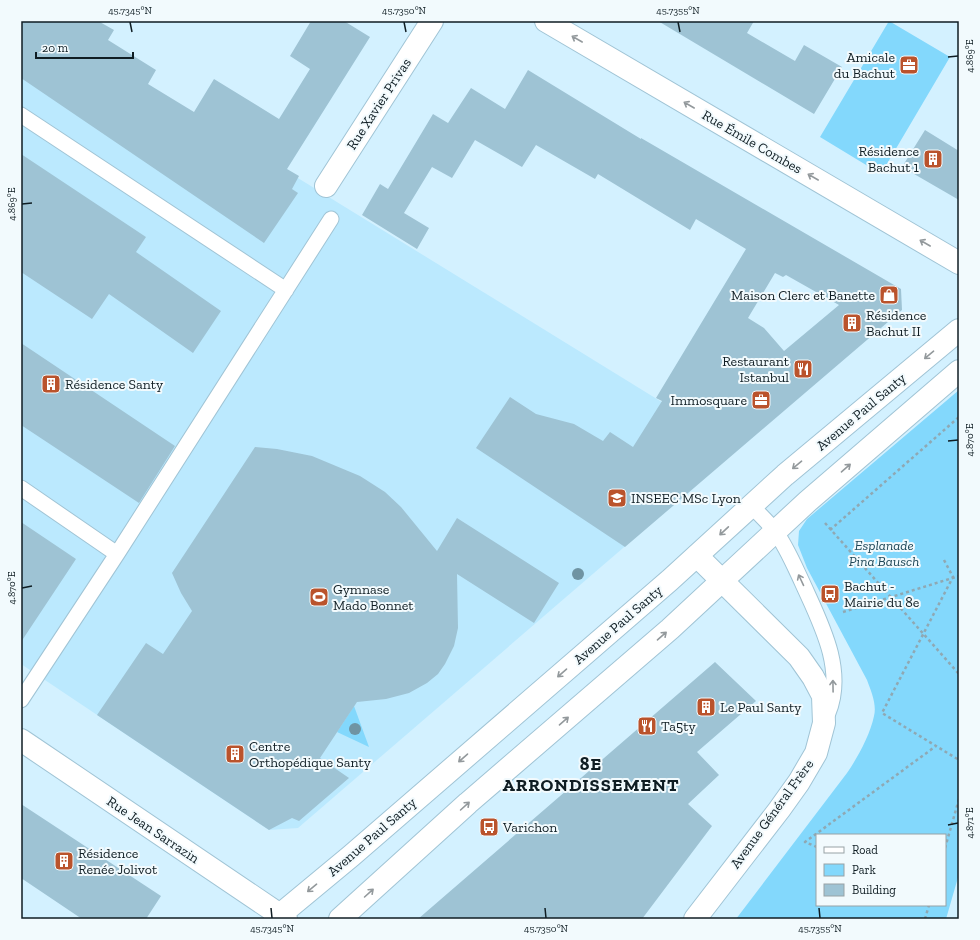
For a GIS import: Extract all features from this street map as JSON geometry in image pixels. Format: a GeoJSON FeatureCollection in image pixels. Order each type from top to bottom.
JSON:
{"type":"FeatureCollection","features":[{"type":"Feature","properties":{"kind":"main road","name":"Rue Xavier Privas"},"geometry":{"type":"LineString","coordinates":[[326,186],[432,21]]}},
{"type":"Feature","properties":{"kind":"main road","name":"Rue Émile Combes"},"geometry":{"type":"LineString","coordinates":[[546,21],[959,263]]}},
{"type":"Feature","properties":{"kind":"main road","name":"Avenue Paul Santy"},"geometry":{"type":"LineString","coordinates":[[280,918],[697,556],[785,475],[959,330]]}},
{"type":"Feature","properties":{"kind":"main road"},"geometry":{"type":"LineString","coordinates":[[340,919],[468,803],[670,629],[775,531],[959,372]]}},
{"type":"Feature","properties":{"kind":"main road","name":"Avenue Général Frère"},"geometry":{"type":"LineString","coordinates":[[695,919],[799,782],[816,753],[824,723],[822,696],[813,677],[799,657],[697,556]]}},
{"type":"Feature","properties":{"kind":"main road","name":"Rue Jean Sarrazin"},"geometry":{"type":"LineString","coordinates":[[21,740],[280,918]]}},
{"type":"Feature","properties":{"kind":"lane"},"geometry":{"type":"LineString","coordinates":[[21,115],[286,290]]}},
{"type":"Feature","properties":{"kind":"lane"},"geometry":{"type":"LineString","coordinates":[[21,700],[117,554],[331,219]]}},
{"type":"Feature","properties":{"kind":"lane"},"geometry":{"type":"LineString","coordinates":[[21,488],[117,554]]}},
{"type":"Feature","properties":{"kind":"lane"},"geometry":{"type":"LineString","coordinates":[[752,506],[775,531],[787,550],[824,630],[833,666],[834,700],[824,723]]}},
{"type":"Feature","properties":{"kind":"path"},"geometry":{"type":"LineString","coordinates":[[959,417],[830,530],[959,674]]}},
{"type":"Feature","properties":{"kind":"path"},"geometry":{"type":"LineString","coordinates":[[944,560],[953,577]]}},
{"type":"Feature","properties":{"kind":"path"},"geometry":{"type":"LineString","coordinates":[[840,613],[959,576]]}},
{"type":"Feature","properties":{"kind":"path"},"geometry":{"type":"LineString","coordinates":[[953,577],[882,713],[959,760]]}},
{"type":"Feature","properties":{"kind":"path"},"geometry":{"type":"LineString","coordinates":[[816,847],[805,842],[936,746]]}},
{"type":"Feature","properties":{"kind":"path"},"geometry":{"type":"LineString","coordinates":[[946,844],[959,799]]}},
{"type":"Feature","properties":{"kind":"path"},"geometry":{"type":"LineString","coordinates":[[925,919],[929,906]]}},
{"type":"Feature","properties":{"kind":"shaded area"},"geometry":{"type":"Polygon","coordinates":[[[21,21],[43,21],[738,449],[298,828],[269,830],[21,664],[21,21]]]}},
{"type":"Feature","properties":{"kind":"green space"},"geometry":{"type":"Polygon","coordinates":[[[889,21],[950,57],[881,174],[820,137],[889,21]]]}},
{"type":"Feature","properties":{"kind":"green space","name":"Esplanade Pina Bausch"},"geometry":{"type":"Polygon","coordinates":[[[959,390],[959,874],[946,919],[736,919],[847,773],[870,731],[875,711],[872,693],[867,680],[807,568],[798,545],[799,531],[807,519],[959,390]]]}},
{"type":"Feature","properties":{"kind":"green space"},"geometry":{"type":"Polygon","coordinates":[[[354,706],[369,747],[337,732],[354,706]]]}},
{"type":"Feature","properties":{"kind":"building"},"geometry":{"type":"Polygon","coordinates":[[[21,21],[98,21],[114,30],[108,40],[156,70],[148,84],[194,112],[214,79],[279,119],[310,69],[290,56],[311,21],[344,21],[370,37],[287,169],[299,176],[292,189],[298,193],[264,243],[21,78],[21,21]]]}},
{"type":"Feature","properties":{"kind":"building"},"geometry":{"type":"Polygon","coordinates":[[[658,21],[754,21],[747,33],[795,61],[804,45],[842,67],[814,114],[658,21]]]}},
{"type":"Feature","properties":{"kind":"building"},"geometry":{"type":"Polygon","coordinates":[[[528,70],[641,139],[901,289],[902,310],[625,547],[476,448],[510,397],[536,414],[574,424],[603,441],[610,432],[633,447],[662,401],[656,398],[746,249],[696,219],[690,230],[598,174],[595,179],[536,145],[522,167],[475,140],[452,178],[432,167],[404,213],[429,228],[417,249],[362,215],[380,184],[388,189],[433,114],[448,123],[471,88],[505,109],[528,70]],[[775,273],[748,318],[764,328],[784,351],[839,305],[786,275],[783,277],[775,273]]]}},
{"type":"Feature","properties":{"kind":"building","name":"Résidence Bachut 1"},"geometry":{"type":"Polygon","coordinates":[[[925,130],[959,151],[959,200],[902,167],[925,130]]]}},
{"type":"Feature","properties":{"kind":"building"},"geometry":{"type":"Polygon","coordinates":[[[21,154],[146,237],[136,252],[221,311],[193,353],[109,294],[92,319],[21,272],[21,154]]]}},
{"type":"Feature","properties":{"kind":"building","name":"Résidence Santy"},"geometry":{"type":"Polygon","coordinates":[[[21,343],[175,446],[139,503],[21,425],[21,343]]]}},
{"type":"Feature","properties":{"kind":"building","name":"Gymnase Mado Bonnet"},"geometry":{"type":"Polygon","coordinates":[[[255,447],[277,449],[312,456],[360,476],[385,492],[401,507],[437,551],[457,518],[559,583],[534,623],[457,574],[458,628],[454,646],[438,674],[427,683],[409,693],[386,699],[357,702],[320,758],[349,778],[299,821],[292,818],[269,830],[97,715],[146,643],[163,654],[192,611],[181,593],[172,573],[255,447]]]}},
{"type":"Feature","properties":{"kind":"building"},"geometry":{"type":"Polygon","coordinates":[[[21,522],[76,559],[21,642],[21,522]]]}},
{"type":"Feature","properties":{"kind":"building"},"geometry":{"type":"Polygon","coordinates":[[[715,662],[756,701],[697,752],[719,775],[688,804],[712,826],[642,919],[418,919],[715,662]]]}},
{"type":"Feature","properties":{"kind":"building","name":"Résidence Renée Jolivot"},"geometry":{"type":"Polygon","coordinates":[[[21,804],[161,896],[146,919],[82,919],[21,878],[21,804]]]}},
{"type":"Feature","properties":{"kind":"place","name":"Amicale du Bachut"},"geometry":{"type":"Point","coordinates":[909,65]}},
{"type":"Feature","properties":{"kind":"place","name":"Résidence Bachut 1"},"geometry":{"type":"Point","coordinates":[933,159]}},
{"type":"Feature","properties":{"kind":"place","name":"Maison Clerc et Banette"},"geometry":{"type":"Point","coordinates":[889,295]}},
{"type":"Feature","properties":{"kind":"place","name":"Résidence Bachut II"},"geometry":{"type":"Point","coordinates":[852,323]}},
{"type":"Feature","properties":{"kind":"place","name":"Restaurant Istanbul"},"geometry":{"type":"Point","coordinates":[803,369]}},
{"type":"Feature","properties":{"kind":"place","name":"Résidence Santy"},"geometry":{"type":"Point","coordinates":[51,384]}},
{"type":"Feature","properties":{"kind":"place","name":"Immosquare"},"geometry":{"type":"Point","coordinates":[761,400]}},
{"type":"Feature","properties":{"kind":"place","name":"INSEEC MSc Lyon"},"geometry":{"type":"Point","coordinates":[617,498]}},
{"type":"Feature","properties":{"kind":"place","name":"Bachut - Mairie du 8e"},"geometry":{"type":"Point","coordinates":[830,594]}},
{"type":"Feature","properties":{"kind":"place","name":"Gymnase Mado Bonnet"},"geometry":{"type":"Point","coordinates":[319,597]}},
{"type":"Feature","properties":{"kind":"place","name":"Le Paul Santy"},"geometry":{"type":"Point","coordinates":[706,707]}},
{"type":"Feature","properties":{"kind":"place","name":"Ta5ty"},"geometry":{"type":"Point","coordinates":[647,726]}},
{"type":"Feature","properties":{"kind":"place","name":"Centre Orthopédique Santy"},"geometry":{"type":"Point","coordinates":[235,754]}},
{"type":"Feature","properties":{"kind":"place","name":"Varichon"},"geometry":{"type":"Point","coordinates":[489,827]}},
{"type":"Feature","properties":{"kind":"place","name":"Résidence Renée Jolivot"},"geometry":{"type":"Point","coordinates":[64,861]}},
{"type":"Feature","properties":{"kind":"district","name":"8E ARRONDISSEMENT"},"geometry":{"type":"Point","coordinates":[591,774]}}]}
